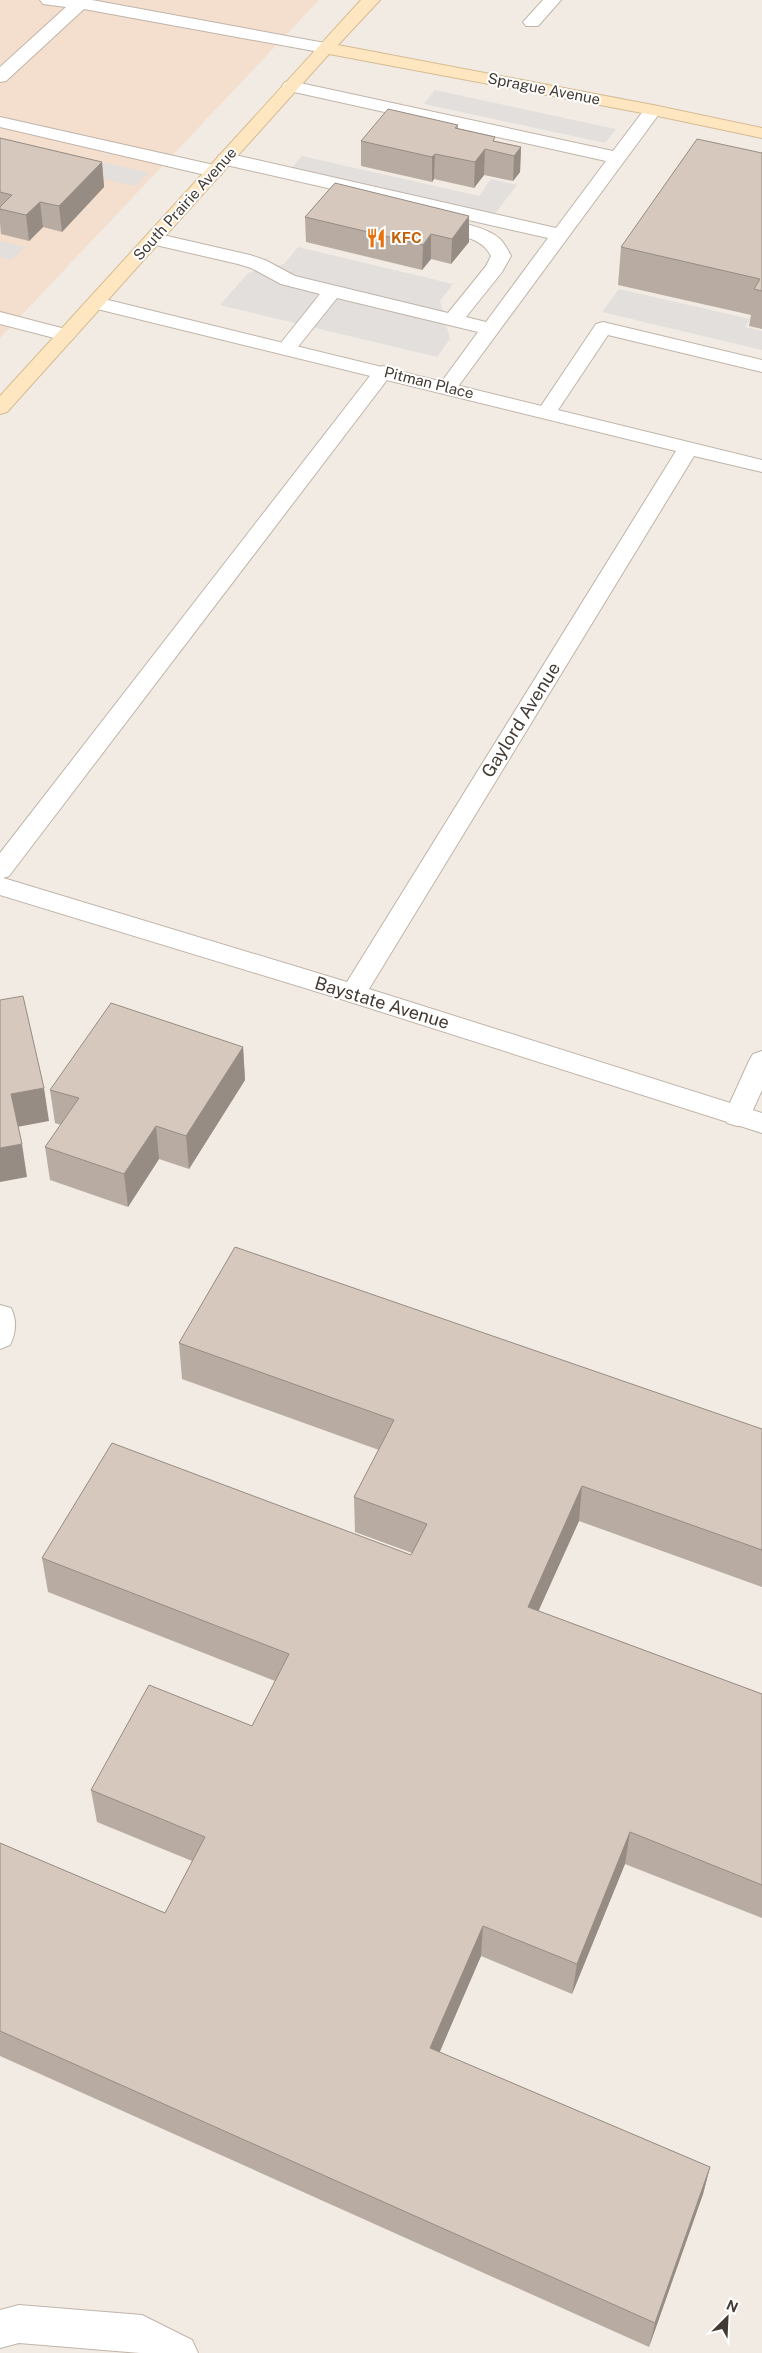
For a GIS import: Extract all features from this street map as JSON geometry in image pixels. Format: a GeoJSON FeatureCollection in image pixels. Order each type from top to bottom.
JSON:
{"type":"FeatureCollection","features":[{"type":"Feature","properties":{"kind":"main road","name":"South Prairie Avenue"},"geometry":{"type":"LineString","coordinates":[[0,408],[325,48],[371,0]]}},
{"type":"Feature","properties":{"kind":"main road","name":"Sprague Avenue"},"geometry":{"type":"LineString","coordinates":[[325,48],[653,110],[762,133]]}},
{"type":"Feature","properties":{"kind":"street"},"geometry":{"type":"LineString","coordinates":[[48,0],[82,2],[325,48]]}},
{"type":"Feature","properties":{"kind":"street"},"geometry":{"type":"LineString","coordinates":[[532,22],[552,0]]}},
{"type":"Feature","properties":{"kind":"street"},"geometry":{"type":"LineString","coordinates":[[0,77],[82,2]]}},
{"type":"Feature","properties":{"kind":"street"},"geometry":{"type":"LineString","coordinates":[[291,86],[618,158]]}},
{"type":"Feature","properties":{"kind":"street"},"geometry":{"type":"LineString","coordinates":[[447,388],[653,110]]}},
{"type":"Feature","properties":{"kind":"street"},"geometry":{"type":"LineString","coordinates":[[0,122],[220,165],[330,182],[561,235]]}},
{"type":"Feature","properties":{"kind":"street"},"geometry":{"type":"LineString","coordinates":[[330,182],[370,208],[471,232],[489,239],[498,246],[501,256],[495,268],[453,320]]}},
{"type":"Feature","properties":{"kind":"street"},"geometry":{"type":"LineString","coordinates":[[154,239],[243,259],[258,264],[288,280],[491,329]]}},
{"type":"Feature","properties":{"kind":"street"},"geometry":{"type":"LineString","coordinates":[[286,348],[332,291]]}},
{"type":"Feature","properties":{"kind":"street","name":"Pitman Place"},"geometry":{"type":"LineString","coordinates":[[96,303],[762,466]]}},
{"type":"Feature","properties":{"kind":"street"},"geometry":{"type":"LineString","coordinates":[[0,318],[66,335]]}},
{"type":"Feature","properties":{"kind":"street"},"geometry":{"type":"LineString","coordinates":[[547,412],[603,328],[762,366]]}},
{"type":"Feature","properties":{"kind":"street"},"geometry":{"type":"LineString","coordinates":[[0,870],[382,372]]}},
{"type":"Feature","properties":{"kind":"street","name":"Gaylord Avenue"},"geometry":{"type":"LineString","coordinates":[[353,993],[688,448]]}},
{"type":"Feature","properties":{"kind":"street","name":"Baystate Avenue"},"geometry":{"type":"LineString","coordinates":[[0,886],[353,993],[762,1123]]}},
{"type":"Feature","properties":{"kind":"street"},"geometry":{"type":"LineString","coordinates":[[737,1116],[762,1061]]}},
{"type":"Feature","properties":{"kind":"street"},"geometry":{"type":"LineString","coordinates":[[0,2329],[20,2324],[142,2334],[179,2353]]}},
{"type":"Feature","properties":{"kind":"shaded area"},"geometry":{"type":"Polygon","coordinates":[[[0,0],[319,0],[0,338],[0,0]]]}},
{"type":"Feature","properties":{"kind":"shaded area"},"geometry":{"type":"Polygon","coordinates":[[[435,90],[616,129],[605,143],[424,104],[435,90]]]}},
{"type":"Feature","properties":{"kind":"shaded area"},"geometry":{"type":"Polygon","coordinates":[[[16,142],[149,173],[135,186],[2,155],[16,142]]]}},
{"type":"Feature","properties":{"kind":"shaded area"},"geometry":{"type":"Polygon","coordinates":[[[302,156],[479,196],[491,179],[517,185],[493,216],[290,170],[302,156]]]}},
{"type":"Feature","properties":{"kind":"shaded area"},"geometry":{"type":"Polygon","coordinates":[[[0,241],[25,247],[12,260],[0,257],[0,241]]]}},
{"type":"Feature","properties":{"kind":"shaded area"},"geometry":{"type":"Polygon","coordinates":[[[298,247],[453,284],[440,301],[450,339],[437,357],[220,305],[248,273],[284,264],[298,247]]]}},
{"type":"Feature","properties":{"kind":"shaded area"},"geometry":{"type":"Polygon","coordinates":[[[619,289],[750,319],[745,327],[762,331],[762,350],[602,312],[619,289]]]}},
{"type":"Feature","properties":{"kind":"building"},"geometry":{"type":"Polygon","coordinates":[[[388,109],[458,125],[455,128],[495,137],[493,141],[521,147],[514,156],[485,149],[475,162],[435,154],[432,157],[361,141],[388,109]]]}},
{"type":"Feature","properties":{"kind":"building"},"geometry":{"type":"Polygon","coordinates":[[[0,138],[102,162],[59,206],[40,202],[26,215],[0,209],[12,195],[0,192],[0,138]]]}},
{"type":"Feature","properties":{"kind":"building"},"geometry":{"type":"Polygon","coordinates":[[[697,139],[762,153],[762,291],[754,289],[760,279],[621,247],[697,139]]]}},
{"type":"Feature","properties":{"kind":"building"},"geometry":{"type":"Polygon","coordinates":[[[335,183],[469,216],[452,239],[431,234],[423,245],[305,217],[335,183]]]}},
{"type":"Feature","properties":{"kind":"building"},"geometry":{"type":"Polygon","coordinates":[[[23,996],[44,1088],[11,1094],[22,1144],[0,1148],[0,1000],[23,996]]]}},
{"type":"Feature","properties":{"kind":"building"},"geometry":{"type":"Polygon","coordinates":[[[111,1003],[243,1047],[186,1136],[156,1126],[124,1174],[45,1147],[79,1098],[50,1090],[111,1003]]]}},
{"type":"Feature","properties":{"kind":"building"},"geometry":{"type":"Polygon","coordinates":[[[235,1247],[762,1429],[762,1550],[582,1486],[528,1607],[762,1694],[762,1885],[630,1832],[577,1964],[483,1926],[430,2048],[710,2167],[655,2323],[0,2031],[0,1843],[165,1913],[205,1837],[91,1790],[149,1685],[252,1726],[289,1654],[42,1558],[112,1443],[411,1555],[427,1524],[354,1497],[394,1420],[179,1343],[235,1247]]]}},
{"type":"Feature","properties":{"kind":"place","name":"KFC"},"geometry":{"type":"Point","coordinates":[376,238]}}]}
